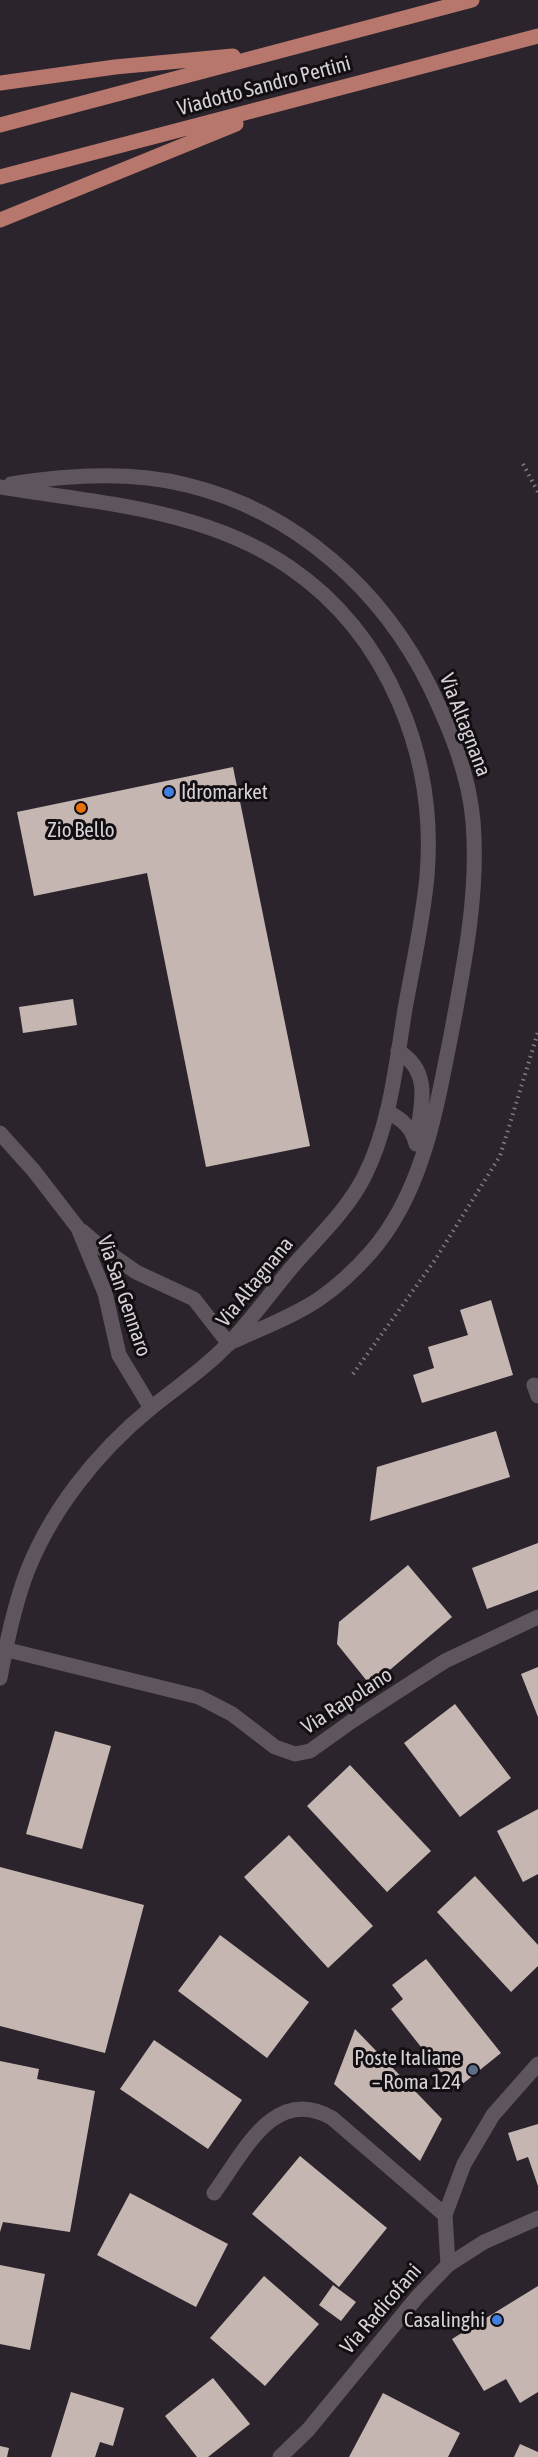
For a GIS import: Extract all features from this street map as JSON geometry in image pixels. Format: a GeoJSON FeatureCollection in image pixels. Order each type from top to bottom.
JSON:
{"type":"FeatureCollection","features":[{"type":"Feature","properties":{"kind":"main road","name":"Viadotto Sandro Pertini"},"geometry":{"type":"LineString","coordinates":[[0,125],[472,0]]}},
{"type":"Feature","properties":{"kind":"main road","name":"Viadotto Sandro Pertini"},"geometry":{"type":"LineString","coordinates":[[0,177],[538,36]]}},
{"type":"Feature","properties":{"kind":"main road"},"geometry":{"type":"LineString","coordinates":[[0,83],[115,67],[272,53]]}},
{"type":"Feature","properties":{"kind":"main road"},"geometry":{"type":"LineString","coordinates":[[0,220],[291,101]]}},
{"type":"Feature","properties":{"kind":"street","name":"Via Altagnana"},"geometry":{"type":"LineString","coordinates":[[0,487],[62,478],[143,478],[186,484],[236,501],[294,531],[344,569],[389,620],[416,660],[445,718],[465,774],[473,819],[474,896],[453,1021],[430,1129],[418,1168],[404,1201],[387,1229],[372,1250],[351,1272],[316,1302],[229,1344]]}},
{"type":"Feature","properties":{"kind":"street","name":"Via Altagnana"},"geometry":{"type":"LineString","coordinates":[[0,487],[130,507],[173,517],[224,532],[267,553],[304,578],[343,615],[369,648],[388,680],[417,746],[427,796],[427,875],[387,1112],[376,1151],[351,1199],[229,1344]]}},
{"type":"Feature","properties":{"kind":"street"},"geometry":{"type":"LineString","coordinates":[[398,1051],[409,1058],[420,1074],[421,1110],[416,1141],[418,1168]]}},
{"type":"Feature","properties":{"kind":"street"},"geometry":{"type":"LineString","coordinates":[[387,1112],[403,1121],[416,1141]]}},
{"type":"Feature","properties":{"kind":"street","name":"Via San Gennaro"},"geometry":{"type":"LineString","coordinates":[[0,1133],[34,1171],[78,1228],[105,1293],[119,1355],[151,1408]]}},
{"type":"Feature","properties":{"kind":"street","name":"Via San Gennaro"},"geometry":{"type":"LineString","coordinates":[[78,1228],[131,1268],[194,1299],[229,1344]]}},
{"type":"Feature","properties":{"kind":"street"},"geometry":{"type":"LineString","coordinates":[[0,1678],[3,1649],[25,1579],[37,1548],[57,1515],[106,1449],[127,1428],[229,1344]]}},
{"type":"Feature","properties":{"kind":"street","name":"Via Rapolano"},"geometry":{"type":"LineString","coordinates":[[3,1649],[200,1696],[232,1714],[275,1747],[290,1753],[303,1754],[445,1661],[538,1617]]}},
{"type":"Feature","properties":{"kind":"street"},"geometry":{"type":"LineString","coordinates":[[448,2265],[445,2215],[464,2164],[480,2136],[508,2097],[538,2064]]}},
{"type":"Feature","properties":{"kind":"street"},"geometry":{"type":"LineString","coordinates":[[214,2193],[268,2121],[292,2109],[303,2108],[332,2118],[445,2215]]}},
{"type":"Feature","properties":{"kind":"street","name":"Via Radicofani"},"geometry":{"type":"LineString","coordinates":[[282,2456],[308,2430],[418,2296],[448,2265],[484,2242],[538,2218]]}},
{"type":"Feature","properties":{"kind":"path"},"geometry":{"type":"LineString","coordinates":[[523,464],[538,492]]}},
{"type":"Feature","properties":{"kind":"path"},"geometry":{"type":"LineString","coordinates":[[353,1374],[435,1260],[500,1156],[538,1032]]}},
{"type":"Feature","properties":{"kind":"building"},"geometry":{"type":"Polygon","coordinates":[[[233,767],[310,1146],[206,1167],[147,873],[34,896],[17,812],[233,767]]]}},
{"type":"Feature","properties":{"kind":"building"},"geometry":{"type":"Polygon","coordinates":[[[73,999],[77,1025],[23,1033],[19,1007],[73,999]]]}},
{"type":"Feature","properties":{"kind":"building"},"geometry":{"type":"Polygon","coordinates":[[[491,1300],[513,1375],[422,1403],[413,1375],[434,1368],[428,1347],[468,1335],[460,1310],[491,1300]]]}},
{"type":"Feature","properties":{"kind":"building"},"geometry":{"type":"Polygon","coordinates":[[[496,1431],[510,1477],[370,1521],[377,1467],[496,1431]]]}},
{"type":"Feature","properties":{"kind":"building"},"geometry":{"type":"Polygon","coordinates":[[[538,1543],[538,1590],[487,1609],[472,1568],[538,1543]]]}},
{"type":"Feature","properties":{"kind":"building"},"geometry":{"type":"Polygon","coordinates":[[[408,1565],[452,1617],[371,1686],[337,1644],[339,1622],[408,1565]]]}},
{"type":"Feature","properties":{"kind":"building"},"geometry":{"type":"Polygon","coordinates":[[[538,1667],[538,1717],[521,1674],[538,1667]]]}},
{"type":"Feature","properties":{"kind":"building"},"geometry":{"type":"Polygon","coordinates":[[[455,1704],[511,1778],[460,1817],[404,1743],[455,1704]]]}},
{"type":"Feature","properties":{"kind":"building"},"geometry":{"type":"Polygon","coordinates":[[[55,1731],[111,1746],[82,1849],[26,1834],[55,1731]]]}},
{"type":"Feature","properties":{"kind":"building"},"geometry":{"type":"Polygon","coordinates":[[[350,1765],[431,1851],[387,1892],[307,1806],[350,1765]]]}},
{"type":"Feature","properties":{"kind":"building"},"geometry":{"type":"Polygon","coordinates":[[[538,1809],[538,1874],[523,1882],[497,1831],[538,1809]]]}},
{"type":"Feature","properties":{"kind":"building"},"geometry":{"type":"Polygon","coordinates":[[[289,1835],[373,1926],[328,1968],[244,1877],[289,1835]]]}},
{"type":"Feature","properties":{"kind":"building"},"geometry":{"type":"Polygon","coordinates":[[[0,1867],[144,1905],[105,2053],[0,2026],[0,1867]]]}},
{"type":"Feature","properties":{"kind":"building"},"geometry":{"type":"Polygon","coordinates":[[[475,1876],[538,1945],[538,1966],[511,1992],[437,1912],[475,1876]]]}},
{"type":"Feature","properties":{"kind":"building"},"geometry":{"type":"Polygon","coordinates":[[[220,1935],[309,2002],[267,2058],[178,1991],[220,1935]]]}},
{"type":"Feature","properties":{"kind":"building"},"geometry":{"type":"Polygon","coordinates":[[[426,1959],[501,2053],[455,2090],[391,2009],[403,1999],[392,1985],[426,1959]]]}},
{"type":"Feature","properties":{"kind":"building"},"geometry":{"type":"Polygon","coordinates":[[[355,2029],[442,2119],[420,2161],[334,2084],[355,2029]]]}},
{"type":"Feature","properties":{"kind":"building"},"geometry":{"type":"Polygon","coordinates":[[[154,2040],[242,2100],[208,2149],[120,2089],[154,2040]]]}},
{"type":"Feature","properties":{"kind":"building"},"geometry":{"type":"Polygon","coordinates":[[[0,2061],[39,2069],[37,2079],[95,2091],[70,2232],[3,2222],[0,2232],[0,2061]]]}},
{"type":"Feature","properties":{"kind":"building"},"geometry":{"type":"Polygon","coordinates":[[[538,2124],[538,2186],[528,2157],[517,2161],[508,2133],[538,2124]]]}},
{"type":"Feature","properties":{"kind":"building"},"geometry":{"type":"Polygon","coordinates":[[[300,2156],[387,2228],[339,2287],[252,2214],[300,2156]]]}},
{"type":"Feature","properties":{"kind":"building"},"geometry":{"type":"Polygon","coordinates":[[[130,2193],[228,2244],[196,2307],[97,2255],[130,2193]]]}},
{"type":"Feature","properties":{"kind":"building"},"geometry":{"type":"Polygon","coordinates":[[[0,2265],[45,2274],[30,2350],[0,2344],[0,2265]]]}},
{"type":"Feature","properties":{"kind":"building"},"geometry":{"type":"Polygon","coordinates":[[[264,2276],[319,2324],[265,2386],[210,2338],[264,2276]]]}},
{"type":"Feature","properties":{"kind":"building"},"geometry":{"type":"Polygon","coordinates":[[[333,2285],[356,2302],[341,2321],[319,2305],[333,2285]]]}},
{"type":"Feature","properties":{"kind":"building"},"geometry":{"type":"Polygon","coordinates":[[[538,2286],[538,2392],[520,2403],[506,2379],[484,2391],[452,2339],[538,2286]]]}},
{"type":"Feature","properties":{"kind":"building"},"geometry":{"type":"Polygon","coordinates":[[[213,2378],[250,2424],[208,2457],[197,2457],[165,2416],[213,2378]]]}},
{"type":"Feature","properties":{"kind":"building"},"geometry":{"type":"Polygon","coordinates":[[[71,2392],[124,2408],[113,2446],[100,2442],[95,2457],[51,2457],[71,2392]]]}},
{"type":"Feature","properties":{"kind":"building"},"geometry":{"type":"Polygon","coordinates":[[[383,2393],[460,2433],[448,2457],[349,2457],[383,2393]]]}},
{"type":"Feature","properties":{"kind":"building"},"geometry":{"type":"Polygon","coordinates":[[[520,2444],[538,2452],[538,2457],[514,2457],[520,2444]]]}},
{"type":"Feature","properties":{"kind":"building"},"geometry":{"type":"Polygon","coordinates":[[[0,2446],[9,2448],[7,2457],[0,2457],[0,2446]]]}},
{"type":"Feature","properties":{"kind":"place","name":"Idromarket"},"geometry":{"type":"Point","coordinates":[169,792]}},
{"type":"Feature","properties":{"kind":"place","name":"Zio Bello"},"geometry":{"type":"Point","coordinates":[81,808]}},
{"type":"Feature","properties":{"kind":"place","name":"Poste Italiane – Roma 124"},"geometry":{"type":"Point","coordinates":[473,2070]}},
{"type":"Feature","properties":{"kind":"place","name":"Casalinghi"},"geometry":{"type":"Point","coordinates":[497,2320]}}]}
